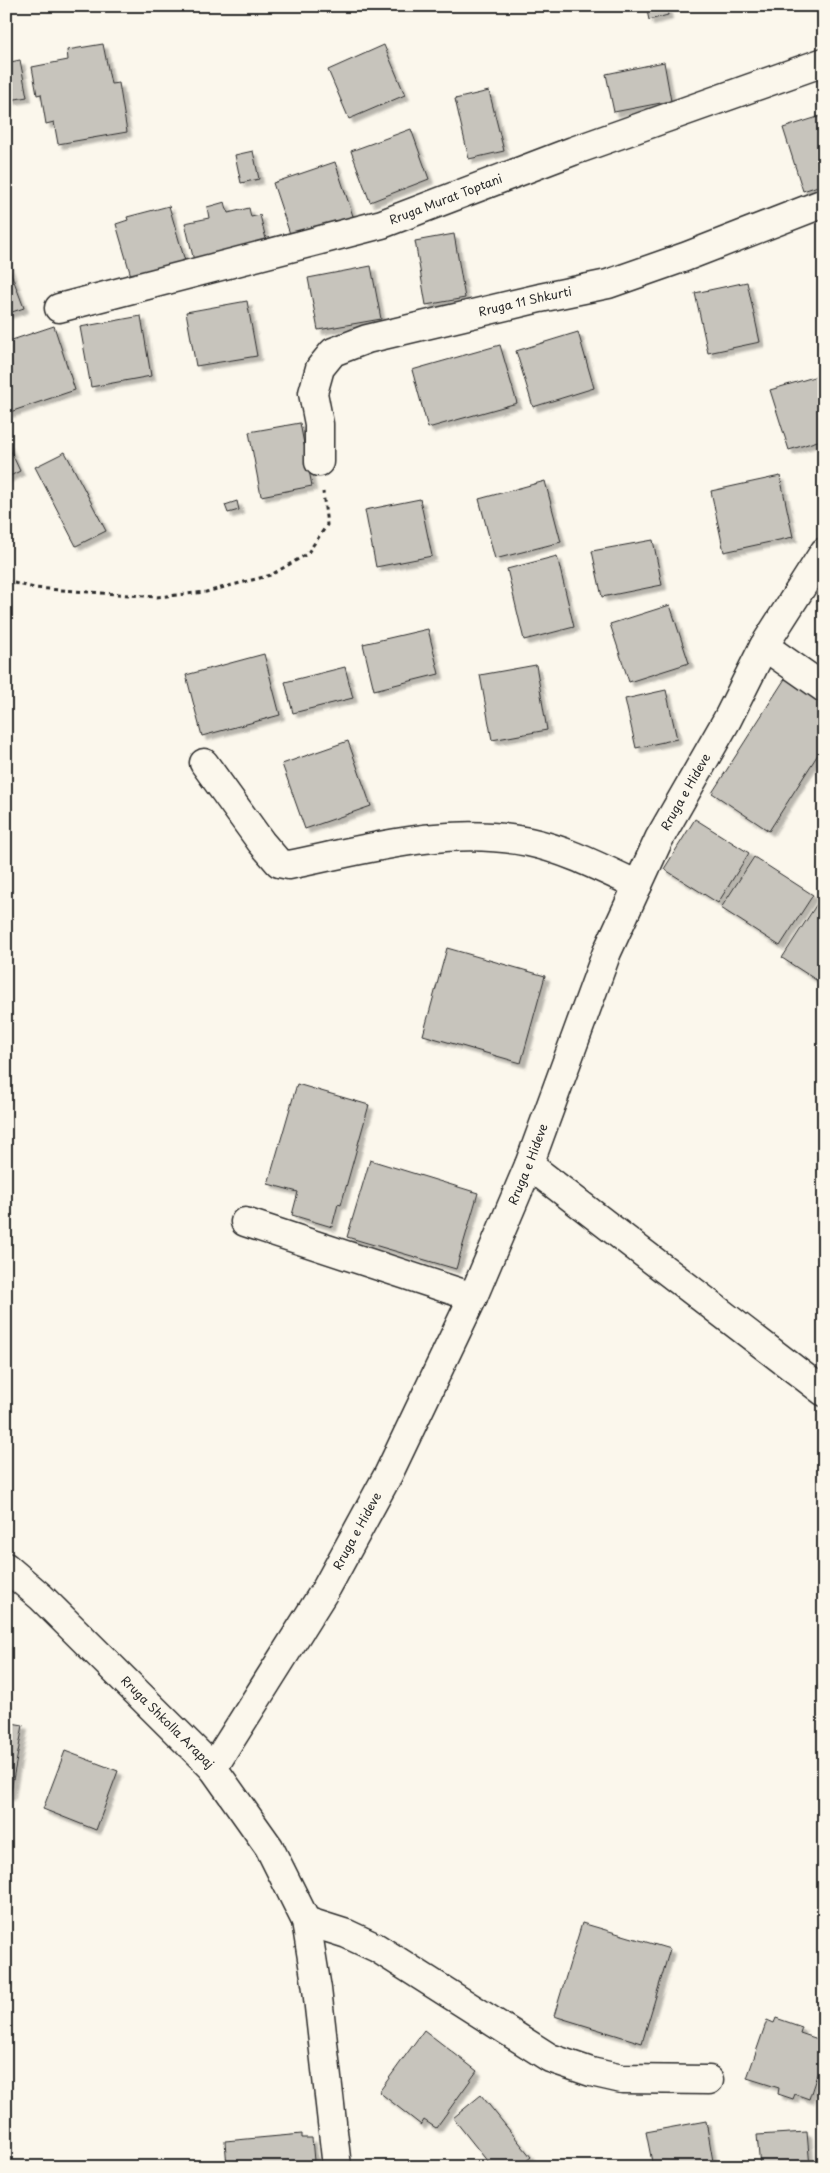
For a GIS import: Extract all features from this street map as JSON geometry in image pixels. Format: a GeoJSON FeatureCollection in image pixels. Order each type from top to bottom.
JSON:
{"type":"FeatureCollection","features":[{"type":"Feature","properties":{"kind":"street","name":"Rruga Murat Toptani"},"geometry":{"type":"LineString","coordinates":[[59,308],[382,224],[573,151],[824,62]]}},
{"type":"Feature","properties":{"kind":"street","name":"Rruga 11 Shkurti"},"geometry":{"type":"LineString","coordinates":[[319,462],[319,424],[313,392],[320,368],[333,352],[367,339],[608,284],[685,257],[824,203]]}},
{"type":"Feature","properties":{"kind":"street","name":"Rruga e Hideve"},"geometry":{"type":"LineString","coordinates":[[213,1768],[332,1578],[388,1475],[473,1297],[529,1165],[607,952],[659,839],[727,720],[764,646],[824,552]]}},
{"type":"Feature","properties":{"kind":"street"},"geometry":{"type":"LineString","coordinates":[[764,646],[824,688]]}},
{"type":"Feature","properties":{"kind":"street"},"geometry":{"type":"LineString","coordinates":[[204,763],[261,842],[279,863],[289,865],[419,839],[476,835],[529,842],[584,860],[638,885]]}},
{"type":"Feature","properties":{"kind":"street"},"geometry":{"type":"LineString","coordinates":[[529,1165],[824,1392]]}},
{"type":"Feature","properties":{"kind":"street"},"geometry":{"type":"LineString","coordinates":[[245,1222],[473,1297]]}},
{"type":"Feature","properties":{"kind":"street","name":"Rruga Shkolla Arapaj"},"geometry":{"type":"LineString","coordinates":[[6,1567],[41,1597],[213,1768],[269,1846],[306,1921],[317,1989],[337,2167]]}},
{"type":"Feature","properties":{"kind":"street"},"geometry":{"type":"LineString","coordinates":[[306,1921],[347,1934],[377,1948],[550,2058],[591,2072],[622,2079],[708,2080]]}},
{"type":"Feature","properties":{"kind":"path"},"geometry":{"type":"LineString","coordinates":[[6,581],[34,588],[157,597],[206,592],[271,575],[307,554],[327,525],[319,462]]}},
{"type":"Feature","properties":{"kind":"building"},"geometry":{"type":"Polygon","coordinates":[[[646,6],[666,6],[668,15],[649,20],[646,6]]]}},
{"type":"Feature","properties":{"kind":"building"},"geometry":{"type":"Polygon","coordinates":[[[103,44],[111,84],[119,83],[127,132],[58,144],[54,122],[46,124],[41,94],[37,95],[32,67],[68,60],[67,50],[103,44]]]}},
{"type":"Feature","properties":{"kind":"building"},"geometry":{"type":"Polygon","coordinates":[[[384,45],[405,95],[349,119],[328,70],[384,45]]]}},
{"type":"Feature","properties":{"kind":"building"},"geometry":{"type":"Polygon","coordinates":[[[20,60],[27,97],[10,100],[6,78],[6,63],[20,60]]]}},
{"type":"Feature","properties":{"kind":"building"},"geometry":{"type":"Polygon","coordinates":[[[664,62],[671,101],[614,112],[606,74],[664,62]]]}},
{"type":"Feature","properties":{"kind":"building"},"geometry":{"type":"Polygon","coordinates":[[[489,91],[504,151],[469,159],[455,99],[489,91]]]}},
{"type":"Feature","properties":{"kind":"building"},"geometry":{"type":"Polygon","coordinates":[[[824,115],[824,184],[803,191],[783,128],[824,115]]]}},
{"type":"Feature","properties":{"kind":"building"},"geometry":{"type":"Polygon","coordinates":[[[411,129],[429,179],[370,202],[351,151],[411,129]]]}},
{"type":"Feature","properties":{"kind":"building"},"geometry":{"type":"Polygon","coordinates":[[[253,151],[259,179],[241,183],[235,155],[253,151]]]}},
{"type":"Feature","properties":{"kind":"building"},"geometry":{"type":"Polygon","coordinates":[[[335,162],[354,219],[292,240],[273,183],[335,162]]]}},
{"type":"Feature","properties":{"kind":"building"},"geometry":{"type":"Polygon","coordinates":[[[225,202],[228,213],[249,208],[251,217],[260,215],[267,243],[194,261],[185,223],[209,218],[207,207],[225,202]]]}},
{"type":"Feature","properties":{"kind":"building"},"geometry":{"type":"Polygon","coordinates":[[[169,206],[187,268],[133,283],[116,224],[128,220],[127,217],[169,206]]]}},
{"type":"Feature","properties":{"kind":"building"},"geometry":{"type":"Polygon","coordinates":[[[454,234],[465,298],[426,305],[415,241],[454,234]]]}},
{"type":"Feature","properties":{"kind":"building"},"geometry":{"type":"Polygon","coordinates":[[[6,260],[24,308],[6,314],[6,260]]]}},
{"type":"Feature","properties":{"kind":"building"},"geometry":{"type":"Polygon","coordinates":[[[371,266],[381,319],[318,330],[308,278],[371,266]]]}},
{"type":"Feature","properties":{"kind":"building"},"geometry":{"type":"Polygon","coordinates":[[[747,282],[760,342],[708,353],[695,293],[747,282]]]}},
{"type":"Feature","properties":{"kind":"building"},"geometry":{"type":"Polygon","coordinates":[[[247,301],[257,356],[196,366],[186,312],[247,301]]]}},
{"type":"Feature","properties":{"kind":"building"},"geometry":{"type":"Polygon","coordinates":[[[141,316],[151,376],[91,387],[80,327],[141,316]]]}},
{"type":"Feature","properties":{"kind":"building"},"geometry":{"type":"Polygon","coordinates":[[[54,326],[75,390],[7,413],[6,342],[54,326]]]}},
{"type":"Feature","properties":{"kind":"building"},"geometry":{"type":"Polygon","coordinates":[[[578,332],[594,388],[533,407],[516,351],[578,332]]]}},
{"type":"Feature","properties":{"kind":"building"},"geometry":{"type":"Polygon","coordinates":[[[500,345],[517,403],[428,428],[412,370],[500,345]]]}},
{"type":"Feature","properties":{"kind":"building"},"geometry":{"type":"Polygon","coordinates":[[[824,374],[824,439],[789,450],[770,390],[824,374]]]}},
{"type":"Feature","properties":{"kind":"building"},"geometry":{"type":"Polygon","coordinates":[[[300,423],[312,486],[261,496],[249,432],[300,423]]]}},
{"type":"Feature","properties":{"kind":"building"},"geometry":{"type":"Polygon","coordinates":[[[6,441],[20,471],[6,478],[6,441]]]}},
{"type":"Feature","properties":{"kind":"building"},"geometry":{"type":"Polygon","coordinates":[[[65,452],[106,531],[76,546],[35,467],[65,452]]]}},
{"type":"Feature","properties":{"kind":"building"},"geometry":{"type":"Polygon","coordinates":[[[780,476],[793,537],[724,552],[711,491],[780,476]]]}},
{"type":"Feature","properties":{"kind":"building"},"geometry":{"type":"Polygon","coordinates":[[[545,481],[561,542],[495,559],[479,499],[545,481]]]}},
{"type":"Feature","properties":{"kind":"building"},"geometry":{"type":"Polygon","coordinates":[[[420,499],[432,556],[376,567],[365,510],[420,499]]]}},
{"type":"Feature","properties":{"kind":"building"},"geometry":{"type":"Polygon","coordinates":[[[237,501],[239,510],[228,513],[225,505],[237,501]]]}},
{"type":"Feature","properties":{"kind":"building"},"geometry":{"type":"Polygon","coordinates":[[[653,540],[662,585],[602,597],[592,551],[653,540]]]}},
{"type":"Feature","properties":{"kind":"building"},"geometry":{"type":"Polygon","coordinates":[[[557,556],[574,627],[524,640],[507,569],[557,556]]]}},
{"type":"Feature","properties":{"kind":"building"},"geometry":{"type":"Polygon","coordinates":[[[670,605],[689,663],[629,682],[610,624],[670,605]]]}},
{"type":"Feature","properties":{"kind":"building"},"geometry":{"type":"Polygon","coordinates":[[[428,629],[439,674],[374,690],[363,644],[428,629]]]}},
{"type":"Feature","properties":{"kind":"building"},"geometry":{"type":"Polygon","coordinates":[[[264,654],[280,715],[202,736],[186,675],[264,654]]]}},
{"type":"Feature","properties":{"kind":"building"},"geometry":{"type":"Polygon","coordinates":[[[536,665],[547,730],[492,740],[480,675],[536,665]]]}},
{"type":"Feature","properties":{"kind":"building"},"geometry":{"type":"Polygon","coordinates":[[[345,667],[353,698],[293,713],[285,682],[345,667]]]}},
{"type":"Feature","properties":{"kind":"building"},"geometry":{"type":"Polygon","coordinates":[[[788,674],[824,697],[824,745],[769,831],[712,793],[788,674]]]}},
{"type":"Feature","properties":{"kind":"building"},"geometry":{"type":"Polygon","coordinates":[[[666,690],[677,739],[636,748],[625,699],[666,690]]]}},
{"type":"Feature","properties":{"kind":"building"},"geometry":{"type":"Polygon","coordinates":[[[348,741],[371,806],[305,829],[282,764],[348,741]]]}},
{"type":"Feature","properties":{"kind":"building"},"geometry":{"type":"Polygon","coordinates":[[[695,819],[749,853],[718,903],[664,869],[695,819]]]}},
{"type":"Feature","properties":{"kind":"building"},"geometry":{"type":"Polygon","coordinates":[[[754,857],[813,895],[780,946],[721,908],[754,857]]]}},
{"type":"Feature","properties":{"kind":"building"},"geometry":{"type":"Polygon","coordinates":[[[824,893],[824,985],[782,958],[824,893]]]}},
{"type":"Feature","properties":{"kind":"building"},"geometry":{"type":"Polygon","coordinates":[[[447,948],[545,976],[521,1063],[423,1035],[447,948]]]}},
{"type":"Feature","properties":{"kind":"building"},"geometry":{"type":"Polygon","coordinates":[[[297,1084],[369,1105],[341,1205],[338,1204],[332,1227],[292,1215],[298,1192],[268,1184],[297,1084]]]}},
{"type":"Feature","properties":{"kind":"building"},"geometry":{"type":"Polygon","coordinates":[[[370,1160],[478,1193],[456,1269],[347,1237],[370,1160]]]}},
{"type":"Feature","properties":{"kind":"building"},"geometry":{"type":"Polygon","coordinates":[[[6,1722],[23,1725],[10,1796],[6,1795],[6,1722]]]}},
{"type":"Feature","properties":{"kind":"building"},"geometry":{"type":"Polygon","coordinates":[[[65,1751],[118,1771],[96,1830],[43,1809],[65,1751]]]}},
{"type":"Feature","properties":{"kind":"building"},"geometry":{"type":"Polygon","coordinates":[[[582,1923],[670,1949],[642,2043],[554,2016],[582,1923]]]}},
{"type":"Feature","properties":{"kind":"building"},"geometry":{"type":"Polygon","coordinates":[[[776,2018],[802,2027],[800,2033],[824,2041],[824,2054],[809,2099],[795,2094],[793,2099],[778,2094],[779,2088],[747,2078],[767,2020],[774,2023],[776,2018]]]}},
{"type":"Feature","properties":{"kind":"building"},"geometry":{"type":"Polygon","coordinates":[[[424,2030],[477,2071],[436,2128],[424,2120],[421,2125],[379,2092],[424,2030]]]}},
{"type":"Feature","properties":{"kind":"building"},"geometry":{"type":"Polygon","coordinates":[[[481,2095],[531,2157],[519,2167],[492,2167],[453,2118],[481,2095]]]}},
{"type":"Feature","properties":{"kind":"building"},"geometry":{"type":"Polygon","coordinates":[[[706,2121],[714,2167],[653,2167],[646,2132],[706,2121]]]}},
{"type":"Feature","properties":{"kind":"building"},"geometry":{"type":"Polygon","coordinates":[[[807,2132],[810,2167],[760,2167],[757,2135],[807,2132]]]}},
{"type":"Feature","properties":{"kind":"building"},"geometry":{"type":"Polygon","coordinates":[[[302,2134],[302,2138],[312,2138],[314,2161],[304,2162],[304,2167],[227,2167],[225,2141],[302,2134]]]}}]}
